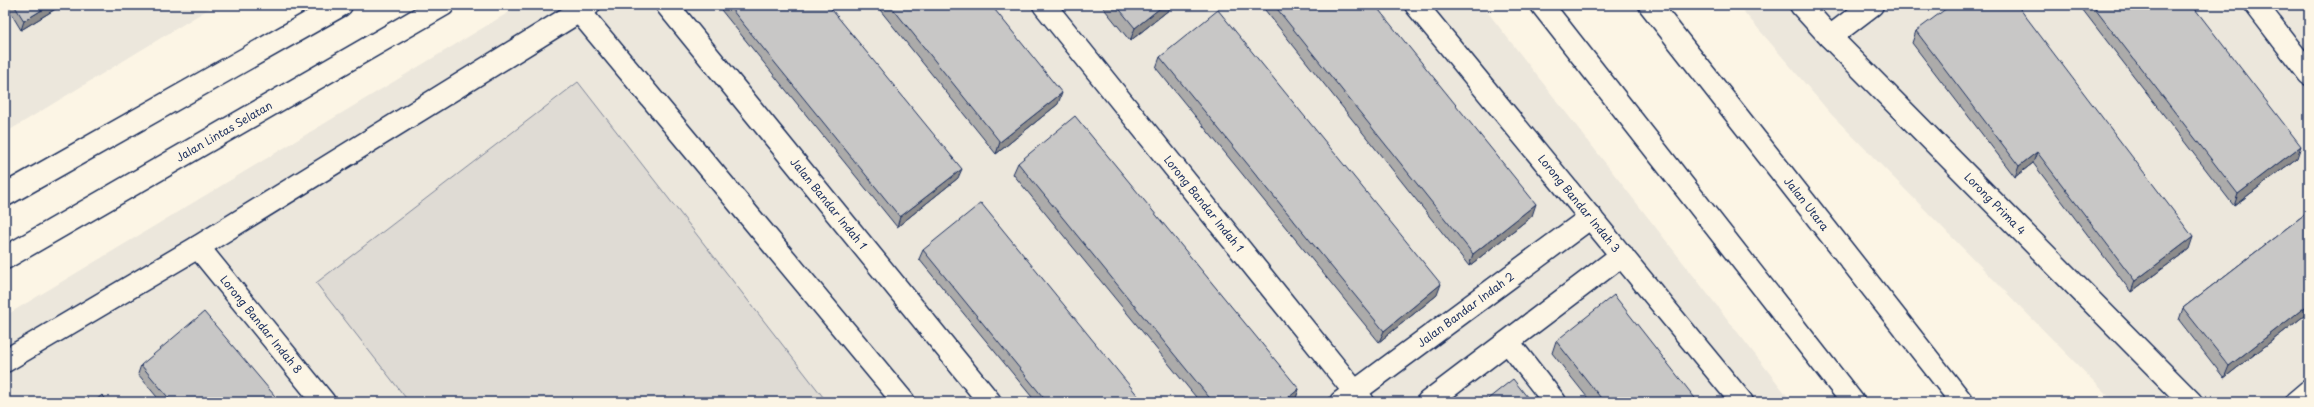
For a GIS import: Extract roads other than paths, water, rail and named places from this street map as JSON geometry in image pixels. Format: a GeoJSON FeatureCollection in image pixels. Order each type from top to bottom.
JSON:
{"type":"FeatureCollection","features":[{"type":"Feature","properties":{"kind":"main road"},"geometry":{"type":"LineString","coordinates":[[5,195],[341,5]]}},
{"type":"Feature","properties":{"kind":"main road","name":"Jalan Lintas Selatan"},"geometry":{"type":"LineString","coordinates":[[5,258],[443,5]]}},
{"type":"Feature","properties":{"kind":"main road","name":"Jalan Bandar Indah 1"},"geometry":{"type":"LineString","coordinates":[[667,5],[990,402]]}},
{"type":"Feature","properties":{"kind":"main road","name":"Lorong Bandar Indah 1"},"geometry":{"type":"LineString","coordinates":[[1044,5],[1353,398]]}},
{"type":"Feature","properties":{"kind":"main road","name":"Lorong Bandar Indah 3"},"geometry":{"type":"LineString","coordinates":[[1416,5],[1742,402]]}},
{"type":"Feature","properties":{"kind":"main road"},"geometry":{"type":"LineString","coordinates":[[1542,5],[1853,402]]}},
{"type":"Feature","properties":{"kind":"main road","name":"Jalan Utara"},"geometry":{"type":"LineString","coordinates":[[1650,5],[1962,402]]}},
{"type":"Feature","properties":{"kind":"main road","name":"Lorong Prima 4"},"geometry":{"type":"LineString","coordinates":[[1802,5],[1830,37],[2191,402]]}},
{"type":"Feature","properties":{"kind":"main road"},"geometry":{"type":"LineString","coordinates":[[1830,37],[1872,5]]}},
{"type":"Feature","properties":{"kind":"main road"},"geometry":{"type":"LineString","coordinates":[[2256,5],[2309,74]]}},
{"type":"Feature","properties":{"kind":"main road"},"geometry":{"type":"LineString","coordinates":[[5,361],[198,247],[584,8],[904,402]]}},
{"type":"Feature","properties":{"kind":"main road","name":"Jalan Bandar Indah 2"},"geometry":{"type":"LineString","coordinates":[[1353,398],[1591,217]]}},
{"type":"Feature","properties":{"kind":"main road","name":"Lorong Bandar Indah 8"},"geometry":{"type":"LineString","coordinates":[[198,247],[324,402]]}},
{"type":"Feature","properties":{"kind":"main road"},"geometry":{"type":"LineString","coordinates":[[1428,402],[1622,255]]}},
{"type":"Feature","properties":{"kind":"main road"},"geometry":{"type":"LineString","coordinates":[[1508,342],[1555,402]]}},
{"type":"Feature","properties":{"kind":"main road"},"geometry":{"type":"LineString","coordinates":[[2296,402],[2309,392]]}}]}
